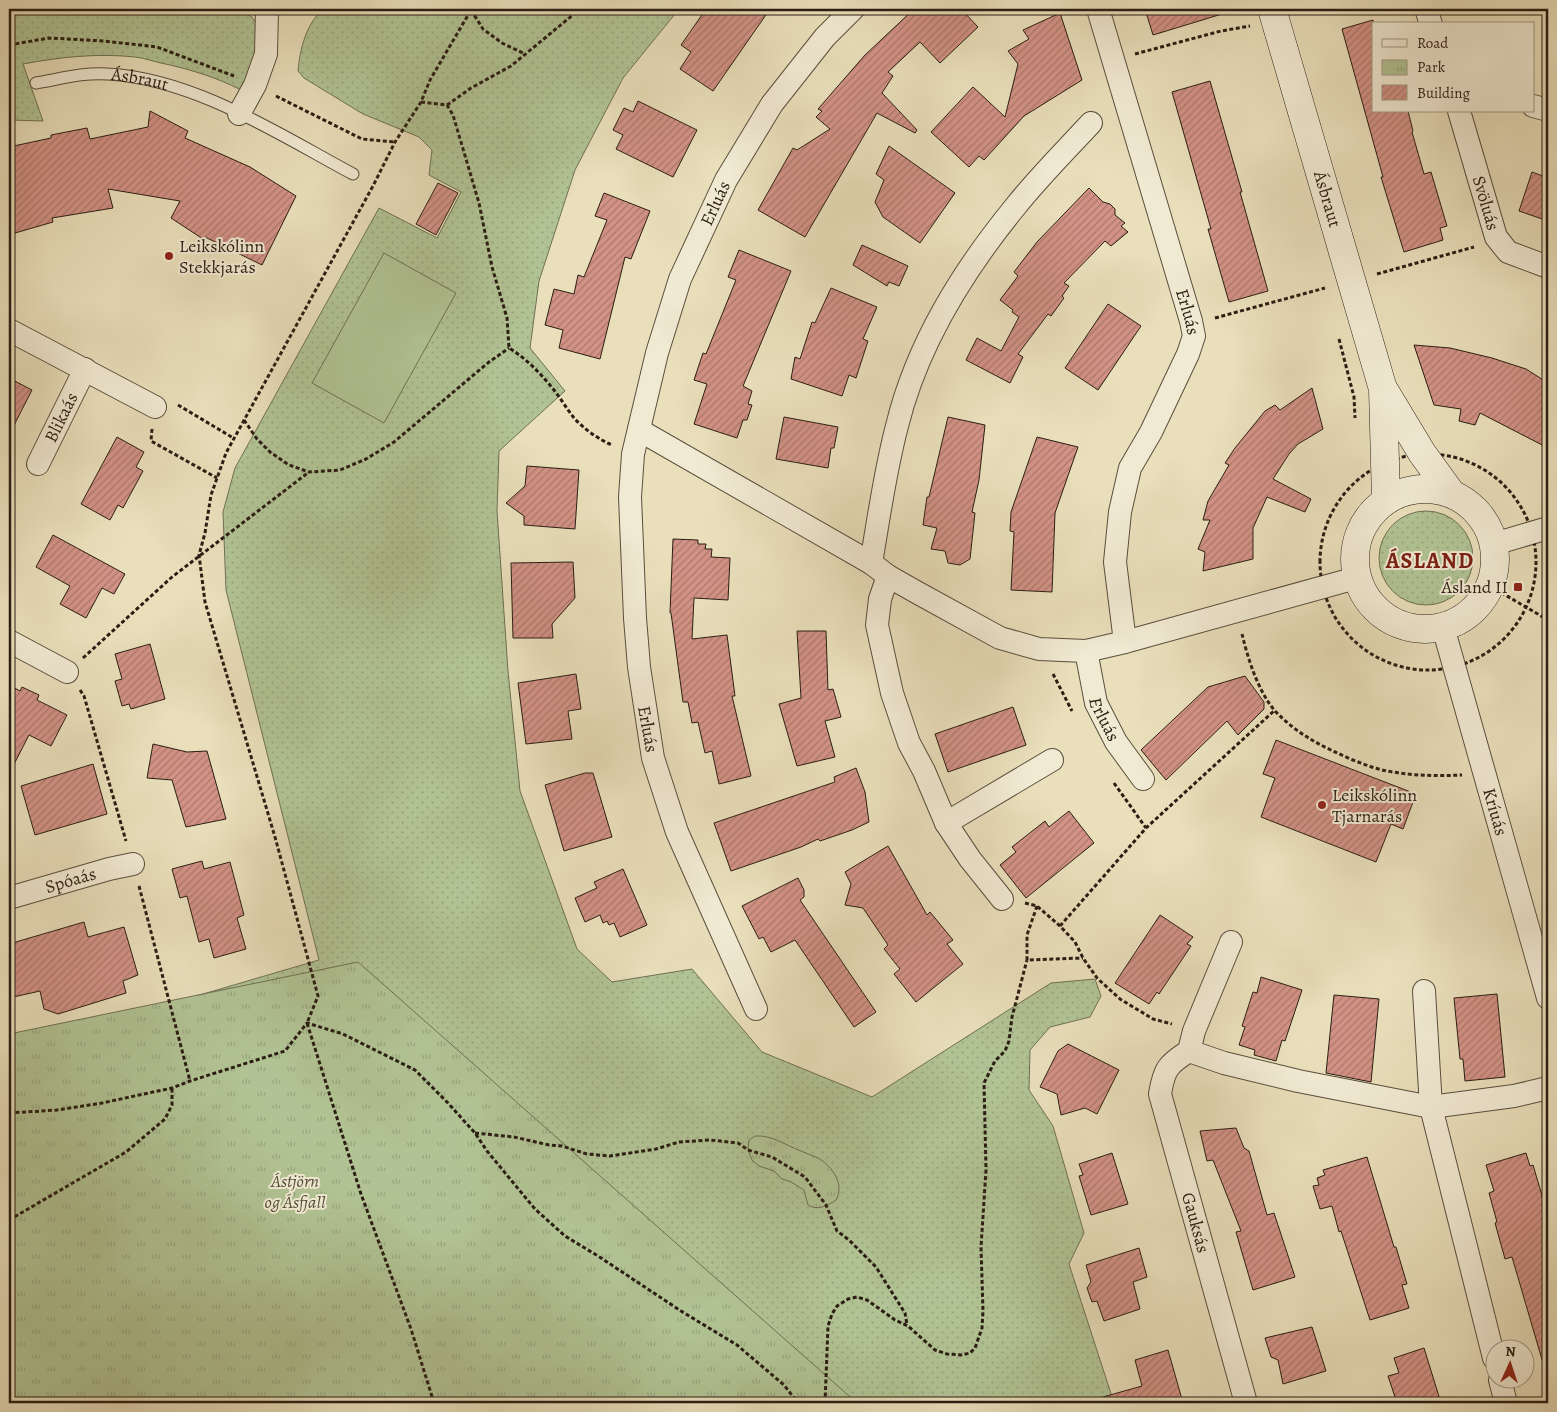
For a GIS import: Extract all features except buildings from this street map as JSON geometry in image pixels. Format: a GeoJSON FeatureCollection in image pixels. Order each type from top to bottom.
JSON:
{"type":"FeatureCollection","features":[{"type":"Feature","properties":{"kind":"street"},"geometry":{"type":"LineString","coordinates":[[239,114],[255,85],[266,54],[267,9]]}},
{"type":"Feature","properties":{"kind":"street","name":"Erluás"},"geometry":{"type":"LineString","coordinates":[[756,1010],[678,832],[653,758],[640,675],[636,628],[630,497],[633,454],[657,353],[680,279],[726,180],[772,104],[825,37],[853,9]]}},
{"type":"Feature","properties":{"kind":"street","name":"Erluás"},"geometry":{"type":"LineString","coordinates":[[1098,9],[1131,115],[1194,336],[1188,354],[1151,432],[1130,468],[1120,512],[1115,562],[1125,642]]}},
{"type":"Feature","properties":{"kind":"street"},"geometry":{"type":"LineString","coordinates":[[1426,9],[1430,22]]}},
{"type":"Feature","properties":{"kind":"street","name":"Ásbraut"},"geometry":{"type":"LineString","coordinates":[[1260,13],[1383,389],[1422,453],[1451,493]]}},
{"type":"Feature","properties":{"kind":"street"},"geometry":{"type":"LineString","coordinates":[[1534,106],[1548,110]]}},
{"type":"Feature","properties":{"kind":"street","name":"Svöluás"},"geometry":{"type":"LineString","coordinates":[[1458,112],[1496,237],[1508,252],[1548,267]]}},
{"type":"Feature","properties":{"kind":"street"},"geometry":{"type":"LineString","coordinates":[[1002,899],[970,859],[946,823],[909,743],[892,693],[877,625],[880,599],[885,480],[897,425],[912,377],[935,326],[957,286],[1016,206],[1090,123]]}},
{"type":"Feature","properties":{"kind":"street","name":"Blikaás"},"geometry":{"type":"LineString","coordinates":[[9,330],[155,407]]}},
{"type":"Feature","properties":{"kind":"street","name":"Blikaás"},"geometry":{"type":"LineString","coordinates":[[38,464],[85,369]]}},
{"type":"Feature","properties":{"kind":"street","name":"Ásbraut"},"geometry":{"type":"LineString","coordinates":[[1383,389],[1386,500]]}},
{"type":"Feature","properties":{"kind":"street"},"geometry":{"type":"LineString","coordinates":[[639,430],[1000,638],[1039,649],[1086,651],[1356,578]]}},
{"type":"Feature","properties":{"kind":"street"},"geometry":{"type":"LineString","coordinates":[[1429,488],[1451,493],[1471,505],[1486,523],[1494,544],[1495,558],[1490,586],[1478,604],[1462,618],[1443,627],[1421,629],[1400,625],[1381,614],[1366,598],[1356,578],[1354,556],[1358,534],[1369,514],[1386,500],[1406,490],[1429,488]]}},
{"type":"Feature","properties":{"kind":"street"},"geometry":{"type":"LineString","coordinates":[[1494,544],[1541,530]]}},
{"type":"Feature","properties":{"kind":"street","name":"Kríuás"},"geometry":{"type":"LineString","coordinates":[[1443,627],[1548,998]]}},
{"type":"Feature","properties":{"kind":"street"},"geometry":{"type":"LineString","coordinates":[[9,641],[67,672]]}},
{"type":"Feature","properties":{"kind":"street","name":"Erluás"},"geometry":{"type":"LineString","coordinates":[[1086,651],[1096,703],[1116,742],[1143,779]]}},
{"type":"Feature","properties":{"kind":"street"},"geometry":{"type":"LineString","coordinates":[[946,823],[1052,760]]}},
{"type":"Feature","properties":{"kind":"street","name":"Spóaás"},"geometry":{"type":"LineString","coordinates":[[9,898],[109,869],[133,864]]}},
{"type":"Feature","properties":{"kind":"street"},"geometry":{"type":"LineString","coordinates":[[1231,942],[1192,1041],[1224,1063],[1298,1081],[1431,1107],[1514,1096],[1548,1088]]}},
{"type":"Feature","properties":{"kind":"street"},"geometry":{"type":"LineString","coordinates":[[1424,990],[1431,1107],[1489,1340]]}},
{"type":"Feature","properties":{"kind":"street","name":"Gauksás"},"geometry":{"type":"LineString","coordinates":[[1192,1041],[1172,1061],[1163,1076],[1160,1094],[1246,1403]]}},
{"type":"Feature","properties":{"kind":"street"},"geometry":{"type":"LineString","coordinates":[[1503,1390],[1506,1403]]}},
{"type":"Feature","properties":{"kind":"lane","name":"Ásbraut"},"geometry":{"type":"LineString","coordinates":[[36,83],[76,75],[107,74],[141,78],[177,88],[210,99],[353,174]]}},
{"type":"Feature","properties":{"kind":"path"},"geometry":{"type":"LineString","coordinates":[[9,1113],[57,1110],[102,1103],[172,1088],[284,1051],[307,1023],[318,996],[275,837],[205,602],[199,555],[205,533],[211,495],[226,453],[373,186],[395,142],[421,102],[430,80],[471,9],[483,29],[502,43],[525,54]]}},
{"type":"Feature","properties":{"kind":"path"},"geometry":{"type":"LineString","coordinates":[[421,102],[447,105],[470,88],[512,66],[580,9]]}},
{"type":"Feature","properties":{"kind":"path"},"geometry":{"type":"LineString","coordinates":[[1300,13],[1314,9]]}},
{"type":"Feature","properties":{"kind":"path"},"geometry":{"type":"LineString","coordinates":[[1113,60],[1221,31],[1251,26],[1260,13]]}},
{"type":"Feature","properties":{"kind":"path"},"geometry":{"type":"LineString","coordinates":[[1251,26],[1254,35]]}},
{"type":"Feature","properties":{"kind":"path"},"geometry":{"type":"LineString","coordinates":[[447,105],[453,115],[479,203],[492,267],[507,318],[509,348]]}},
{"type":"Feature","properties":{"kind":"path"},"geometry":{"type":"LineString","coordinates":[[1377,274],[1499,240]]}},
{"type":"Feature","properties":{"kind":"path"},"geometry":{"type":"LineString","coordinates":[[1192,324],[1325,288],[1328,297]]}},
{"type":"Feature","properties":{"kind":"path"},"geometry":{"type":"LineString","coordinates":[[1337,333],[1354,397],[1356,424]]}},
{"type":"Feature","properties":{"kind":"path"},"geometry":{"type":"LineString","coordinates":[[244,420],[257,439],[270,452],[289,465],[309,472],[340,470],[366,460],[394,442],[489,362],[509,348]]}},
{"type":"Feature","properties":{"kind":"path"},"geometry":{"type":"LineString","coordinates":[[509,348],[522,356],[536,370],[554,390],[575,419],[601,440],[633,454]]}},
{"type":"Feature","properties":{"kind":"path"},"geometry":{"type":"LineString","coordinates":[[217,478],[151,441],[155,407],[172,402],[235,439]]}},
{"type":"Feature","properties":{"kind":"path"},"geometry":{"type":"LineString","coordinates":[[1422,453],[1452,455],[1480,466],[1503,482],[1541,530],[1535,583],[1527,608],[1509,635],[1484,655],[1454,668],[1420,671],[1387,663],[1358,645],[1335,619],[1322,588],[1319,558],[1324,527],[1338,500],[1359,478],[1385,461],[1403,455],[1422,453]]}},
{"type":"Feature","properties":{"kind":"path"},"geometry":{"type":"LineString","coordinates":[[1358,468],[1359,478]]}},
{"type":"Feature","properties":{"kind":"path"},"geometry":{"type":"LineString","coordinates":[[190,1081],[133,864],[84,696],[67,672],[172,577],[309,472]]}},
{"type":"Feature","properties":{"kind":"path"},"geometry":{"type":"LineString","coordinates":[[1490,586],[1548,620]]}},
{"type":"Feature","properties":{"kind":"path"},"geometry":{"type":"LineString","coordinates":[[1236,611],[1250,664],[1262,689],[1275,710],[1304,736],[1320,746],[1372,768],[1436,776],[1485,774]]}},
{"type":"Feature","properties":{"kind":"path"},"geometry":{"type":"LineString","coordinates":[[1045,671],[1054,674],[1074,716]]}},
{"type":"Feature","properties":{"kind":"path"},"geometry":{"type":"LineString","coordinates":[[1060,926],[1146,828],[1275,710]]}},
{"type":"Feature","properties":{"kind":"path"},"geometry":{"type":"LineString","coordinates":[[1110,778],[1146,828]]}},
{"type":"Feature","properties":{"kind":"path"},"geometry":{"type":"LineString","coordinates":[[1002,899],[1037,906],[1075,942],[1083,958],[1097,978],[1120,999],[1192,1041]]}},
{"type":"Feature","properties":{"kind":"path"},"geometry":{"type":"LineString","coordinates":[[825,1403],[828,1326],[837,1306],[848,1299],[857,1297],[867,1300],[895,1320],[908,1326],[935,1350],[947,1354],[961,1355],[970,1353],[975,1348],[982,1328],[983,1311],[981,1247],[986,1170],[984,1083],[994,1060],[1005,1051],[1009,1040],[1012,1017],[1026,960],[1027,935],[1037,906]]}},
{"type":"Feature","properties":{"kind":"path"},"geometry":{"type":"LineString","coordinates":[[1026,960],[1083,958]]}},
{"type":"Feature","properties":{"kind":"path"},"geometry":{"type":"LineString","coordinates":[[307,1023],[343,1034],[415,1070],[475,1133],[487,1151],[535,1209],[565,1236],[737,1345],[784,1385],[798,1403]]}},
{"type":"Feature","properties":{"kind":"path"},"geometry":{"type":"LineString","coordinates":[[307,1023],[361,1194],[411,1329],[434,1403]]}},
{"type":"Feature","properties":{"kind":"path"},"geometry":{"type":"LineString","coordinates":[[9,1220],[126,1152],[164,1119],[172,1105],[172,1088]]}},
{"type":"Feature","properties":{"kind":"path"},"geometry":{"type":"LineString","coordinates":[[475,1133],[514,1137],[562,1146],[587,1154],[610,1156],[679,1142],[710,1140],[738,1143],[748,1150],[772,1157],[805,1178],[826,1205],[837,1231],[854,1245],[876,1268],[905,1313],[908,1326]]}},
{"type":"Feature","properties":{"kind":"green space"},"geometry":{"type":"Polygon","coordinates":[[[9,9],[237,9],[252,17],[261,31],[262,48],[241,90],[202,74],[135,57],[79,56],[23,64],[43,121],[9,120],[9,9]]]}},
{"type":"Feature","properties":{"kind":"green space"},"geometry":{"type":"Polygon","coordinates":[[[323,9],[679,9],[623,78],[575,170],[539,281],[530,348],[565,391],[499,451],[497,511],[508,671],[520,791],[577,949],[612,982],[692,969],[762,1052],[872,1097],[1051,983],[1095,979],[1101,996],[1090,1017],[1050,1027],[1030,1050],[1029,1090],[1053,1126],[1084,1233],[1069,1264],[1114,1403],[9,1403],[53,1038],[319,960],[226,590],[223,512],[235,468],[379,208],[437,238],[461,192],[429,175],[432,150],[419,137],[363,114],[304,78],[298,71],[300,54],[308,29],[323,9]]]}},
{"type":"Feature","properties":{"kind":"green space"},"geometry":{"type":"Polygon","coordinates":[[[384,253],[456,293],[384,423],[312,383],[384,253]]]}},
{"type":"Feature","properties":{"kind":"green space"},"geometry":{"type":"Polygon","coordinates":[[[1426,511],[1444,514],[1459,525],[1470,540],[1473,558],[1470,576],[1459,591],[1444,602],[1426,605],[1408,602],[1393,591],[1382,576],[1379,558],[1382,540],[1393,525],[1408,514],[1426,511]]]}},
{"type":"Feature","properties":{"kind":"green space","name":"Ástjörn og Ásfjall"},"geometry":{"type":"Polygon","coordinates":[[[358,962],[857,1403],[9,1403],[9,1034],[358,962]]]}},
{"type":"Feature","properties":{"kind":"green space"},"geometry":{"type":"Polygon","coordinates":[[[755,1136],[776,1140],[823,1161],[836,1176],[838,1182],[839,1188],[836,1200],[818,1208],[808,1205],[804,1190],[782,1179],[774,1171],[759,1166],[752,1160],[748,1150],[749,1140],[755,1136]]]}},
{"type":"Feature","properties":{"kind":"place","name":"Leikskólinn Stekkjarás"},"geometry":{"type":"Point","coordinates":[169,256]}},
{"type":"Feature","properties":{"kind":"place","name":"Ásland II"},"geometry":{"type":"Point","coordinates":[1518,587]}},
{"type":"Feature","properties":{"kind":"place","name":"Leikskólinn Tjarnarás"},"geometry":{"type":"Point","coordinates":[1322,805]}},
{"type":"Feature","properties":{"kind":"district","name":"ÁSLAND"},"geometry":{"type":"Point","coordinates":[1430,561]}}]}
